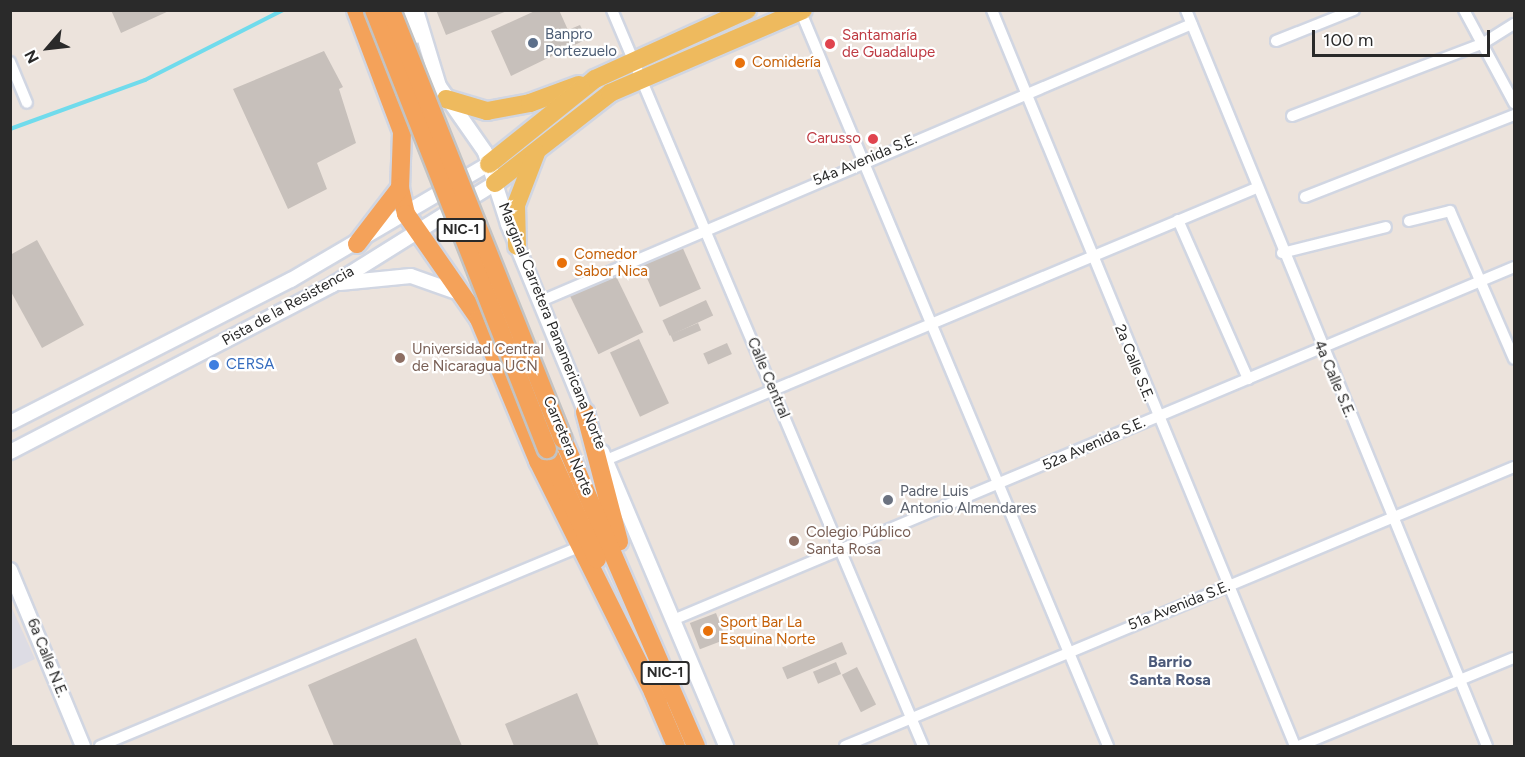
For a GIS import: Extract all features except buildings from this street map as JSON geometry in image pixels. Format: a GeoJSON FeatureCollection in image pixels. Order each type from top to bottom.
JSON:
{"type":"FeatureCollection","features":[{"type":"Feature","properties":{"kind":"highway"},"geometry":{"type":"LineString","coordinates":[[356,10],[402,132],[400,188],[406,214],[479,319],[579,547],[657,702]]}},
{"type":"Feature","properties":{"kind":"highway","name":"Carretera Norte"},"geometry":{"type":"LineString","coordinates":[[374,10],[547,449],[676,747]]}},
{"type":"Feature","properties":{"kind":"highway","name":"Carretera Norte"},"geometry":{"type":"LineString","coordinates":[[391,10],[563,438],[696,747]]}},
{"type":"Feature","properties":{"kind":"highway"},"geometry":{"type":"LineString","coordinates":[[357,244],[400,188]]}},
{"type":"Feature","properties":{"kind":"highway"},"geometry":{"type":"LineString","coordinates":[[585,412],[634,599]]}},
{"type":"Feature","properties":{"kind":"main road","name":"Pista de la Resistencia"},"geometry":{"type":"LineString","coordinates":[[489,164],[595,79],[633,59],[747,10]]}},
{"type":"Feature","properties":{"kind":"main road","name":"Pista de la Resistencia"},"geometry":{"type":"LineString","coordinates":[[495,183],[595,101],[641,78],[801,11]]}},
{"type":"Feature","properties":{"kind":"main road"},"geometry":{"type":"LineString","coordinates":[[446,99],[487,111],[509,108],[595,79]]}},
{"type":"Feature","properties":{"kind":"main road"},"geometry":{"type":"LineString","coordinates":[[517,246],[516,205],[537,150]]}},
{"type":"Feature","properties":{"kind":"street"},"geometry":{"type":"LineString","coordinates":[[405,10],[436,79]]}},
{"type":"Feature","properties":{"kind":"street","name":"Marginal Carretera Panamericana Norte"},"geometry":{"type":"LineString","coordinates":[[416,10],[436,79],[446,99],[481,143],[517,246],[726,747]]}},
{"type":"Feature","properties":{"kind":"street","name":"Calle Central"},"geometry":{"type":"LineString","coordinates":[[612,10],[923,747]]}},
{"type":"Feature","properties":{"kind":"street","name":"2a Calle S.E."},"geometry":{"type":"LineString","coordinates":[[992,10],[1028,91],[1155,417],[1297,747]]}},
{"type":"Feature","properties":{"kind":"street","name":"4a Calle S.E."},"geometry":{"type":"LineString","coordinates":[[1186,10],[1254,189],[1487,747]]}},
{"type":"Feature","properties":{"kind":"street"},"geometry":{"type":"LineString","coordinates":[[1276,41],[1354,10]]}},
{"type":"Feature","properties":{"kind":"street"},"geometry":{"type":"LineString","coordinates":[[1464,10],[1515,104]]}},
{"type":"Feature","properties":{"kind":"street"},"geometry":{"type":"LineString","coordinates":[[801,11],[930,325],[1108,747]]}},
{"type":"Feature","properties":{"kind":"street","name":"54a Avenida S.E."},"geometry":{"type":"LineString","coordinates":[[541,301],[705,227],[1192,24]]}},
{"type":"Feature","properties":{"kind":"street"},"geometry":{"type":"LineString","coordinates":[[1292,116],[1482,44],[1515,24]]}},
{"type":"Feature","properties":{"kind":"street"},"geometry":{"type":"LineString","coordinates":[[10,62],[27,103]]}},
{"type":"Feature","properties":{"kind":"street"},"geometry":{"type":"LineString","coordinates":[[1305,197],[1515,115]]}},
{"type":"Feature","properties":{"kind":"street","name":"Pista de la Resistencia"},"geometry":{"type":"LineString","coordinates":[[10,423],[357,244],[489,164]]}},
{"type":"Feature","properties":{"kind":"street","name":"Pista de la Resistencia"},"geometry":{"type":"LineString","coordinates":[[10,452],[332,285],[416,230],[495,183]]}},
{"type":"Feature","properties":{"kind":"street"},"geometry":{"type":"LineString","coordinates":[[606,460],[774,392],[1254,189]]}},
{"type":"Feature","properties":{"kind":"street"},"geometry":{"type":"LineString","coordinates":[[1409,221],[1448,209],[1483,282],[1515,359]]}},
{"type":"Feature","properties":{"kind":"street"},"geometry":{"type":"LineString","coordinates":[[1178,220],[1248,379]]}},
{"type":"Feature","properties":{"kind":"street"},"geometry":{"type":"LineString","coordinates":[[1282,254],[1386,227]]}},
{"type":"Feature","properties":{"kind":"street","name":"52a Avenida S.E."},"geometry":{"type":"LineString","coordinates":[[673,620],[998,486],[1155,417],[1322,350],[1515,267]]}},
{"type":"Feature","properties":{"kind":"street"},"geometry":{"type":"LineString","coordinates":[[332,285],[411,276],[459,293]]}},
{"type":"Feature","properties":{"kind":"street","name":"51a Avenida S.E."},"geometry":{"type":"LineString","coordinates":[[845,747],[911,717],[1515,467]]}},
{"type":"Feature","properties":{"kind":"street"},"geometry":{"type":"LineString","coordinates":[[100,747],[579,547]]}},
{"type":"Feature","properties":{"kind":"street","name":"6a Calle N.E."},"geometry":{"type":"LineString","coordinates":[[10,570],[83,747]]}},
{"type":"Feature","properties":{"kind":"street"},"geometry":{"type":"LineString","coordinates":[[1297,747],[1515,658]]}},
{"type":"Feature","properties":{"kind":"shaded area"},"geometry":{"type":"Polygon","coordinates":[[[11,606],[35,659],[10,670],[11,606]]]}},
{"type":"Feature","properties":{"kind":"waterway"},"geometry":{"type":"LineString","coordinates":[[10,129],[145,80],[283,10]]}},
{"type":"Feature","properties":{"kind":"place","name":"Banpro Portezuelo"},"geometry":{"type":"Point","coordinates":[533,43]}},
{"type":"Feature","properties":{"kind":"place","name":"Santamaría de Guadalupe"},"geometry":{"type":"Point","coordinates":[830,44]}},
{"type":"Feature","properties":{"kind":"place","name":"Comidería"},"geometry":{"type":"Point","coordinates":[740,63]}},
{"type":"Feature","properties":{"kind":"place","name":"Carusso"},"geometry":{"type":"Point","coordinates":[873,139]}},
{"type":"Feature","properties":{"kind":"place","name":"Comedor Sabor Nica"},"geometry":{"type":"Point","coordinates":[562,263]}},
{"type":"Feature","properties":{"kind":"place","name":"Universidad Central de Nicaragua UCN"},"geometry":{"type":"Point","coordinates":[400,358]}},
{"type":"Feature","properties":{"kind":"place","name":"CERSA"},"geometry":{"type":"Point","coordinates":[214,365]}},
{"type":"Feature","properties":{"kind":"place","name":"Padre Luis Antonio Almendares"},"geometry":{"type":"Point","coordinates":[888,500]}},
{"type":"Feature","properties":{"kind":"place","name":"Colegio Público Santa Rosa"},"geometry":{"type":"Point","coordinates":[794,541]}},
{"type":"Feature","properties":{"kind":"place","name":"Sport Bar La Esquina Norte"},"geometry":{"type":"Point","coordinates":[708,631]}},
{"type":"Feature","properties":{"kind":"district","name":"Barrio Santa Rosa"},"geometry":{"type":"Point","coordinates":[1170,671]}}]}
